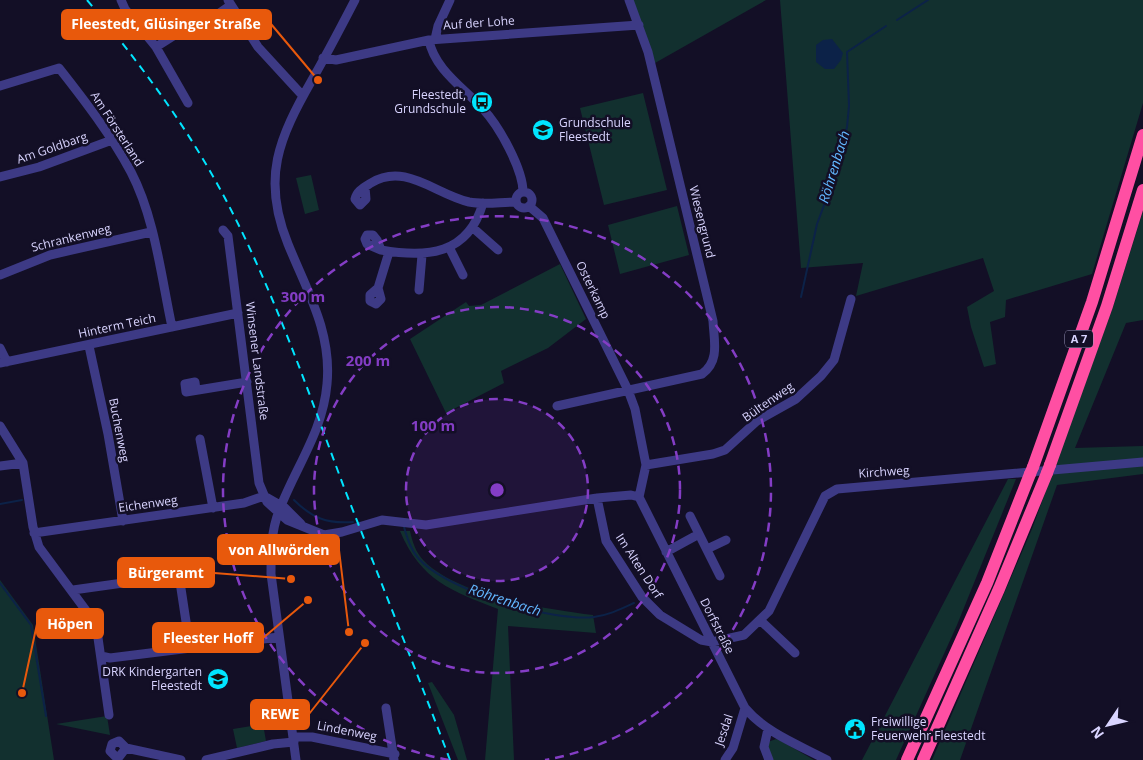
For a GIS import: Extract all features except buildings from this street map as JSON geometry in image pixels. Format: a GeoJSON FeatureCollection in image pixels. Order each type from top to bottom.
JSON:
{"type":"FeatureCollection","features":[{"type":"Feature","properties":{"kind":"highway","name":"A 7"},"geometry":{"type":"LineString","coordinates":[[907,760],[988,583],[1031,470],[1092,302],[1143,135]]}},
{"type":"Feature","properties":{"kind":"highway","name":"A 7"},"geometry":{"type":"LineString","coordinates":[[923,760],[1049,469],[1107,306],[1143,190]]}},
{"type":"Feature","properties":{"kind":"street"},"geometry":{"type":"LineString","coordinates":[[121,0],[125,10],[156,47],[188,103]]}},
{"type":"Feature","properties":{"kind":"street"},"geometry":{"type":"LineString","coordinates":[[296,760],[279,636],[271,557],[280,509],[319,427],[327,384],[327,359],[320,316],[282,226],[275,186],[277,159],[280,142],[354,0]]}},
{"type":"Feature","properties":{"kind":"street"},"geometry":{"type":"LineString","coordinates":[[432,39],[450,0]]}},
{"type":"Feature","properties":{"kind":"street","name":"Wiesengrund"},"geometry":{"type":"LineString","coordinates":[[628,390],[702,374],[710,368],[715,357],[713,321],[648,52],[629,0]]}},
{"type":"Feature","properties":{"kind":"street"},"geometry":{"type":"LineString","coordinates":[[156,47],[178,33],[204,24],[230,3],[272,65],[303,96]]}},
{"type":"Feature","properties":{"kind":"street","name":"Auf der Lohe"},"geometry":{"type":"LineString","coordinates":[[323,58],[336,60],[432,39],[639,25]]}},
{"type":"Feature","properties":{"kind":"street","name":"Osterkamp"},"geometry":{"type":"LineString","coordinates":[[432,39],[430,48],[451,78],[479,105],[494,123],[521,174],[523,192],[531,197],[529,206]]}},
{"type":"Feature","properties":{"kind":"street","name":"Am Försterland"},"geometry":{"type":"LineString","coordinates":[[0,86],[59,68],[112,140],[131,173],[151,232],[172,327]]}},
{"type":"Feature","properties":{"kind":"street","name":"Am Goldbarg"},"geometry":{"type":"LineString","coordinates":[[0,177],[39,167],[112,140]]}},
{"type":"Feature","properties":{"kind":"street"},"geometry":{"type":"LineString","coordinates":[[364,187],[378,179],[400,175],[419,180],[469,202],[516,202],[517,195],[523,192]]}},
{"type":"Feature","properties":{"kind":"street","name":"Osterkamp"},"geometry":{"type":"LineString","coordinates":[[516,202],[520,208],[529,206]]}},
{"type":"Feature","properties":{"kind":"street"},"geometry":{"type":"LineString","coordinates":[[378,288],[385,251],[422,255],[449,247],[461,239],[472,227],[483,203]]}},
{"type":"Feature","properties":{"kind":"street","name":"Osterkamp"},"geometry":{"type":"LineString","coordinates":[[529,206],[543,218],[628,390],[635,409],[646,465],[639,497]]}},
{"type":"Feature","properties":{"kind":"street"},"geometry":{"type":"LineString","coordinates":[[472,227],[498,250]]}},
{"type":"Feature","properties":{"kind":"street","name":"Winsener Landstraße"},"geometry":{"type":"LineString","coordinates":[[223,230],[228,236],[259,483],[267,502],[280,509]]}},
{"type":"Feature","properties":{"kind":"street","name":"Schrankenweg"},"geometry":{"type":"LineString","coordinates":[[0,275],[50,255],[151,232]]}},
{"type":"Feature","properties":{"kind":"street"},"geometry":{"type":"LineString","coordinates":[[449,247],[463,274]]}},
{"type":"Feature","properties":{"kind":"street"},"geometry":{"type":"LineString","coordinates":[[419,290],[422,255]]}},
{"type":"Feature","properties":{"kind":"street","name":"Bültenweg"},"geometry":{"type":"LineString","coordinates":[[646,465],[713,454],[725,450],[757,421],[796,399],[821,376],[834,360],[851,299]]}},
{"type":"Feature","properties":{"kind":"street","name":"Hinterm Teich"},"geometry":{"type":"LineString","coordinates":[[4,363],[238,313]]}},
{"type":"Feature","properties":{"kind":"street","name":"Buchenweg"},"geometry":{"type":"LineString","coordinates":[[89,346],[108,434],[123,520]]}},
{"type":"Feature","properties":{"kind":"street"},"geometry":{"type":"LineString","coordinates":[[0,348],[4,363]]}},
{"type":"Feature","properties":{"kind":"street"},"geometry":{"type":"LineString","coordinates":[[196,390],[247,382]]}},
{"type":"Feature","properties":{"kind":"street"},"geometry":{"type":"LineString","coordinates":[[557,406],[628,390]]}},
{"type":"Feature","properties":{"kind":"street"},"geometry":{"type":"LineString","coordinates":[[0,426],[23,463],[34,533],[39,546],[96,624],[109,715]]}},
{"type":"Feature","properties":{"kind":"street"},"geometry":{"type":"LineString","coordinates":[[200,439],[213,508]]}},
{"type":"Feature","properties":{"kind":"street","name":"Kirchweg"},"geometry":{"type":"LineString","coordinates":[[712,642],[744,635],[761,621],[776,601],[825,496],[837,489],[1143,462]]}},
{"type":"Feature","properties":{"kind":"street"},"geometry":{"type":"LineString","coordinates":[[0,466],[23,463]]}},
{"type":"Feature","properties":{"kind":"street"},"geometry":{"type":"LineString","coordinates":[[280,509],[295,524],[320,534],[330,535],[382,520],[426,525],[597,498],[631,495],[639,497]]}},
{"type":"Feature","properties":{"kind":"street","name":"Eichenweg"},"geometry":{"type":"LineString","coordinates":[[34,533],[251,502],[264,496]]}},
{"type":"Feature","properties":{"kind":"street","name":"Dorfstraße"},"geometry":{"type":"LineString","coordinates":[[639,497],[745,708],[754,720],[768,729],[827,760]]}},
{"type":"Feature","properties":{"kind":"street","name":"Im Alten Dorf"},"geometry":{"type":"LineString","coordinates":[[597,498],[606,541],[642,597],[660,615],[701,640],[712,642]]}},
{"type":"Feature","properties":{"kind":"street"},"geometry":{"type":"LineString","coordinates":[[690,516],[720,576]]}},
{"type":"Feature","properties":{"kind":"street"},"geometry":{"type":"LineString","coordinates":[[666,552],[699,534]]}},
{"type":"Feature","properties":{"kind":"street"},"geometry":{"type":"LineString","coordinates":[[706,549],[726,540]]}},
{"type":"Feature","properties":{"kind":"street"},"geometry":{"type":"LineString","coordinates":[[72,590],[174,576],[180,582],[190,648]]}},
{"type":"Feature","properties":{"kind":"street"},"geometry":{"type":"LineString","coordinates":[[761,621],[795,653]]}},
{"type":"Feature","properties":{"kind":"street"},"geometry":{"type":"LineString","coordinates":[[101,656],[110,658],[279,636]]}},
{"type":"Feature","properties":{"kind":"street","name":"Lindenweg"},"geometry":{"type":"LineString","coordinates":[[206,760],[238,751],[312,737],[395,757],[386,708]]}},
{"type":"Feature","properties":{"kind":"street","name":"Jesdal"},"geometry":{"type":"LineString","coordinates":[[725,760],[732,748],[745,708]]}},
{"type":"Feature","properties":{"kind":"street"},"geometry":{"type":"LineString","coordinates":[[768,729],[764,747],[769,760]]}},
{"type":"Feature","properties":{"kind":"street"},"geometry":{"type":"LineString","coordinates":[[126,748],[181,760]]}},
{"type":"Feature","properties":{"kind":"green space"},"geometry":{"type":"Polygon","coordinates":[[[632,0],[766,0],[655,63],[632,0]]]}},
{"type":"Feature","properties":{"kind":"green space"},"geometry":{"type":"Polygon","coordinates":[[[780,0],[1143,0],[1143,103],[1092,274],[1006,300],[1005,317],[990,322],[996,364],[984,367],[971,327],[967,307],[994,291],[983,258],[856,296],[863,263],[801,268],[780,0]]]}},
{"type":"Feature","properties":{"kind":"green space"},"geometry":{"type":"Polygon","coordinates":[[[643,93],[667,190],[604,205],[580,108],[643,93]]]}},
{"type":"Feature","properties":{"kind":"green space"},"geometry":{"type":"Polygon","coordinates":[[[311,175],[319,210],[305,214],[296,178],[311,175]]]}},
{"type":"Feature","properties":{"kind":"green space"},"geometry":{"type":"Polygon","coordinates":[[[677,206],[689,255],[620,274],[608,225],[677,206]]]}},
{"type":"Feature","properties":{"kind":"green space"},"geometry":{"type":"Polygon","coordinates":[[[1143,211],[1143,320],[1126,323],[1075,448],[1143,446],[1143,474],[1057,485],[960,760],[932,760],[1032,529],[1113,307],[1143,211]]]}},
{"type":"Feature","properties":{"kind":"green space"},"geometry":{"type":"Polygon","coordinates":[[[560,264],[586,319],[548,348],[501,371],[504,383],[446,413],[410,339],[466,302],[469,306],[481,305],[560,264]]]}},
{"type":"Feature","properties":{"kind":"green space"},"geometry":{"type":"Polygon","coordinates":[[[1008,479],[1016,479],[957,625],[896,760],[862,760],[1008,479]]]}},
{"type":"Feature","properties":{"kind":"green space"},"geometry":{"type":"Polygon","coordinates":[[[400,531],[410,531],[415,547],[424,561],[439,573],[459,583],[480,592],[528,605],[593,615],[596,633],[508,626],[514,760],[485,760],[498,609],[452,590],[428,573],[408,548],[400,531]]]}},
{"type":"Feature","properties":{"kind":"green space"},"geometry":{"type":"Polygon","coordinates":[[[0,580],[33,625],[54,760],[0,760],[0,580]]]}},
{"type":"Feature","properties":{"kind":"green space"},"geometry":{"type":"Polygon","coordinates":[[[432,682],[454,715],[467,760],[458,760],[428,683],[432,682]]]}},
{"type":"Feature","properties":{"kind":"green space"},"geometry":{"type":"Polygon","coordinates":[[[107,716],[110,735],[56,724],[107,716]]]}},
{"type":"Feature","properties":{"kind":"green space"},"geometry":{"type":"Polygon","coordinates":[[[263,724],[266,741],[237,748],[233,729],[263,724]]]}},
{"type":"Feature","properties":{"kind":"green space"},"geometry":{"type":"Polygon","coordinates":[[[776,739],[814,760],[772,760],[767,752],[768,742],[776,739]]]}},
{"type":"Feature","properties":{"kind":"water"},"geometry":{"type":"Polygon","coordinates":[[[832,39],[843,53],[841,60],[834,69],[825,69],[816,62],[816,45],[823,40],[832,39]]]}},
{"type":"Feature","properties":{"kind":"waterway","name":"Röhrenbach"},"geometry":{"type":"LineString","coordinates":[[897,20],[928,0]]}},
{"type":"Feature","properties":{"kind":"waterway","name":"Röhrenbach"},"geometry":{"type":"LineString","coordinates":[[801,297],[817,224],[829,192],[847,127],[849,106],[847,52],[886,26]]}},
{"type":"Feature","properties":{"kind":"waterway"},"geometry":{"type":"LineString","coordinates":[[0,504],[22,500]]}},
{"type":"Feature","properties":{"kind":"waterway","name":"Röhrenbach"},"geometry":{"type":"LineString","coordinates":[[294,500],[307,511],[328,521],[353,522]]}},
{"type":"Feature","properties":{"kind":"waterway","name":"Röhrenbach"},"geometry":{"type":"LineString","coordinates":[[404,527],[411,546],[423,563],[457,584],[505,603],[554,615],[576,617],[605,615],[634,603]]}},
{"type":"Feature","properties":{"kind":"waterway"},"geometry":{"type":"LineString","coordinates":[[0,583],[31,625],[46,716]]}},
{"type":"Feature","properties":{"kind":"railway"},"geometry":{"type":"LineString","coordinates":[[87,0],[145,72],[197,148],[227,202],[261,272],[450,760]]}},
{"type":"Feature","properties":{"kind":"place","name":"Fleestedt, Glüsinger Straße"},"geometry":{"type":"Point","coordinates":[318,80]}},
{"type":"Feature","properties":{"kind":"place","name":"Fleestedt, Grundschule"},"geometry":{"type":"Point","coordinates":[482,102]}},
{"type":"Feature","properties":{"kind":"place","name":"Grundschule Fleestedt"},"geometry":{"type":"Point","coordinates":[543,130]}},
{"type":"Feature","properties":{"kind":"place","name":"Bürgeramt"},"geometry":{"type":"Point","coordinates":[291,579]}},
{"type":"Feature","properties":{"kind":"place","name":"Fleester Hoff"},"geometry":{"type":"Point","coordinates":[308,600]}},
{"type":"Feature","properties":{"kind":"place","name":"von Allwörden"},"geometry":{"type":"Point","coordinates":[349,632]}},
{"type":"Feature","properties":{"kind":"place","name":"REWE"},"geometry":{"type":"Point","coordinates":[365,643]}},
{"type":"Feature","properties":{"kind":"place","name":"DRK Kindergarten Fleestedt"},"geometry":{"type":"Point","coordinates":[218,679]}},
{"type":"Feature","properties":{"kind":"place","name":"Höpen"},"geometry":{"type":"Point","coordinates":[22,693]}},
{"type":"Feature","properties":{"kind":"place","name":"Freiwillige Feuerwehr Fleestedt"},"geometry":{"type":"Point","coordinates":[855,729]}}]}
